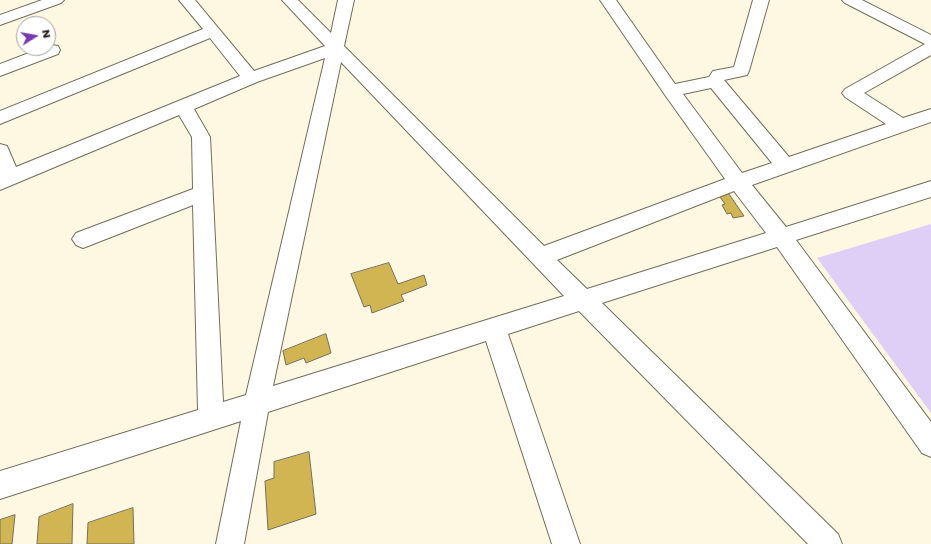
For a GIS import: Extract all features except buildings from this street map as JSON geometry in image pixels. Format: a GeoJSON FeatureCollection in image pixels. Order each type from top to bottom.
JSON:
{"type":"FeatureCollection","features":[{"type":"Feature","properties":{"kind":"street"},"geometry":{"type":"LineString","coordinates":[[0,20],[56,0]]}},
{"type":"Feature","properties":{"kind":"street"},"geometry":{"type":"LineString","coordinates":[[187,0],[251,78]]}},
{"type":"Feature","properties":{"kind":"street"},"geometry":{"type":"LineString","coordinates":[[290,0],[540,257],[828,544]]}},
{"type":"Feature","properties":{"kind":"street"},"geometry":{"type":"LineString","coordinates":[[230,544],[257,403],[346,0]]}},
{"type":"Feature","properties":{"kind":"street"},"geometry":{"type":"LineString","coordinates":[[608,0],[670,91],[738,182],[782,237],[931,444]]}},
{"type":"Feature","properties":{"kind":"street"},"geometry":{"type":"LineString","coordinates":[[670,91],[715,81],[719,75],[741,71],[760,0]]}},
{"type":"Feature","properties":{"kind":"street"},"geometry":{"type":"LineString","coordinates":[[850,0],[931,41]]}},
{"type":"Feature","properties":{"kind":"street"},"geometry":{"type":"LineString","coordinates":[[0,118],[212,31]]}},
{"type":"Feature","properties":{"kind":"street"},"geometry":{"type":"LineString","coordinates":[[0,151],[5,180],[251,78],[336,48]]}},
{"type":"Feature","properties":{"kind":"street"},"geometry":{"type":"LineString","coordinates":[[901,125],[851,93],[931,48]]}},
{"type":"Feature","properties":{"kind":"street"},"geometry":{"type":"LineString","coordinates":[[0,70],[36,56]]}},
{"type":"Feature","properties":{"kind":"street"},"geometry":{"type":"LineString","coordinates":[[715,81],[785,165]]}},
{"type":"Feature","properties":{"kind":"street"},"geometry":{"type":"LineString","coordinates":[[183,106],[201,137],[212,418]]}},
{"type":"Feature","properties":{"kind":"street"},"geometry":{"type":"LineString","coordinates":[[540,257],[738,182],[931,114]]}},
{"type":"Feature","properties":{"kind":"street"},"geometry":{"type":"LineString","coordinates":[[0,485],[931,189]]}},
{"type":"Feature","properties":{"kind":"street"},"geometry":{"type":"LineString","coordinates":[[83,239],[203,193]]}},
{"type":"Feature","properties":{"kind":"street"},"geometry":{"type":"LineString","coordinates":[[494,328],[566,544]]}},
{"type":"Feature","properties":{"kind":"shaded area"},"geometry":{"type":"Polygon","coordinates":[[[931,224],[931,413],[817,258],[931,224]]]}}]}
